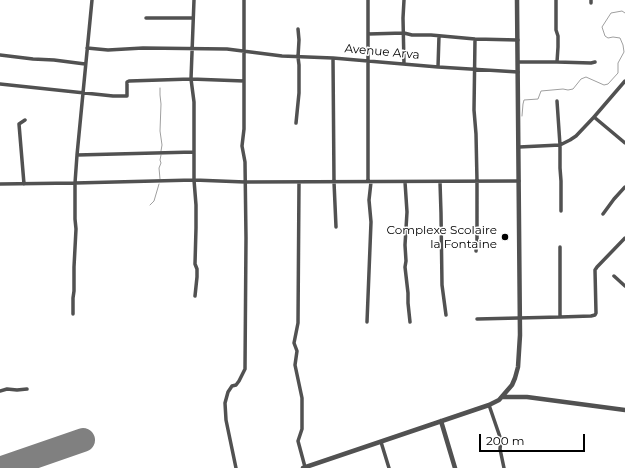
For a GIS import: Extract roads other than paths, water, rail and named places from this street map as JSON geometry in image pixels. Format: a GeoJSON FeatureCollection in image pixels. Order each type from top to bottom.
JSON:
{"type":"FeatureCollection","features":[{"type":"Feature","properties":{"kind":"street"},"geometry":{"type":"LineString","coordinates":[[73,314],[72,298],[75,287],[74,267],[76,229],[75,183],[92,0]]}},
{"type":"Feature","properties":{"kind":"street"},"geometry":{"type":"LineString","coordinates":[[194,0],[191,79],[194,102],[194,180],[196,205],[195,264],[197,269],[197,277],[195,296]]}},
{"type":"Feature","properties":{"kind":"street"},"geometry":{"type":"LineString","coordinates":[[236,468],[227,426],[225,404],[228,392],[232,386],[236,385],[239,381],[245,369],[245,162],[242,146],[244,129],[244,0]]}},
{"type":"Feature","properties":{"kind":"street"},"geometry":{"type":"LineString","coordinates":[[367,322],[371,222],[369,202],[368,0]]}},
{"type":"Feature","properties":{"kind":"street"},"geometry":{"type":"LineString","coordinates":[[404,0],[404,64]]}},
{"type":"Feature","properties":{"kind":"street"},"geometry":{"type":"LineString","coordinates":[[299,182],[298,323],[294,343],[297,351],[295,365],[302,397],[302,429],[298,440],[304,468],[489,405],[499,400],[512,385],[515,378],[518,367],[520,346],[517,0]]}},
{"type":"Feature","properties":{"kind":"street"},"geometry":{"type":"LineString","coordinates":[[556,0],[558,62]]}},
{"type":"Feature","properties":{"kind":"street"},"geometry":{"type":"LineString","coordinates":[[146,18],[193,18]]}},
{"type":"Feature","properties":{"kind":"street"},"geometry":{"type":"LineString","coordinates":[[296,123],[299,93],[298,29]]}},
{"type":"Feature","properties":{"kind":"street"},"geometry":{"type":"LineString","coordinates":[[368,34],[404,33],[412,35],[475,39],[518,40]]}},
{"type":"Feature","properties":{"kind":"street"},"geometry":{"type":"LineString","coordinates":[[438,67],[439,36]]}},
{"type":"Feature","properties":{"kind":"street"},"geometry":{"type":"LineString","coordinates":[[475,39],[474,110],[477,182],[476,251]]}},
{"type":"Feature","properties":{"kind":"street","name":"Avenue Arva"},"geometry":{"type":"LineString","coordinates":[[87,48],[108,50],[143,48],[244,50],[282,56],[333,58],[518,72]]}},
{"type":"Feature","properties":{"kind":"street"},"geometry":{"type":"LineString","coordinates":[[0,55],[86,64]]}},
{"type":"Feature","properties":{"kind":"street"},"geometry":{"type":"LineString","coordinates":[[333,58],[334,182],[336,227]]}},
{"type":"Feature","properties":{"kind":"street"},"geometry":{"type":"LineString","coordinates":[[518,62],[595,62]]}},
{"type":"Feature","properties":{"kind":"street"},"geometry":{"type":"LineString","coordinates":[[0,84],[127,96],[129,81],[191,79],[244,81]]}},
{"type":"Feature","properties":{"kind":"street"},"geometry":{"type":"LineString","coordinates":[[519,147],[560,145],[570,140],[576,136],[594,117],[625,81]]}},
{"type":"Feature","properties":{"kind":"street"},"geometry":{"type":"LineString","coordinates":[[557,101],[560,145],[561,211]]}},
{"type":"Feature","properties":{"kind":"street"},"geometry":{"type":"LineString","coordinates":[[594,117],[625,143]]}},
{"type":"Feature","properties":{"kind":"street"},"geometry":{"type":"LineString","coordinates":[[24,184],[19,124],[25,120]]}},
{"type":"Feature","properties":{"kind":"street"},"geometry":{"type":"LineString","coordinates":[[77,154],[194,152]]}},
{"type":"Feature","properties":{"kind":"street"},"geometry":{"type":"LineString","coordinates":[[0,184],[194,180],[245,182],[519,182]]}},
{"type":"Feature","properties":{"kind":"street"},"geometry":{"type":"LineString","coordinates":[[405,182],[405,267],[410,322]]}},
{"type":"Feature","properties":{"kind":"street"},"geometry":{"type":"LineString","coordinates":[[440,182],[442,285],[446,315]]}},
{"type":"Feature","properties":{"kind":"street"},"geometry":{"type":"LineString","coordinates":[[603,214],[625,187]]}},
{"type":"Feature","properties":{"kind":"street"},"geometry":{"type":"LineString","coordinates":[[477,319],[595,315],[595,273],[597,267],[625,238]]}},
{"type":"Feature","properties":{"kind":"street"},"geometry":{"type":"LineString","coordinates":[[560,247],[560,317]]}},
{"type":"Feature","properties":{"kind":"street"},"geometry":{"type":"LineString","coordinates":[[614,276],[625,286]]}},
{"type":"Feature","properties":{"kind":"street"},"geometry":{"type":"LineString","coordinates":[[0,391],[7,389],[27,389]]}},
{"type":"Feature","properties":{"kind":"street"},"geometry":{"type":"LineString","coordinates":[[502,396],[526,397],[625,410]]}},
{"type":"Feature","properties":{"kind":"street"},"geometry":{"type":"LineString","coordinates":[[489,405],[499,434],[504,468]]}},
{"type":"Feature","properties":{"kind":"street"},"geometry":{"type":"LineString","coordinates":[[441,421],[455,468]]}},
{"type":"Feature","properties":{"kind":"street"},"geometry":{"type":"LineString","coordinates":[[381,442],[389,468]]}},
{"type":"Feature","properties":{"kind":"waterway"},"geometry":{"type":"LineString","coordinates":[[522,116],[524,100],[538,99],[541,91],[573,89],[581,79],[586,77],[604,85],[608,84],[618,73],[618,63],[624,52],[620,38],[608,38],[605,36],[602,27],[611,13],[622,11],[625,13]]}},
{"type":"Feature","properties":{"kind":"waterway"},"geometry":{"type":"LineString","coordinates":[[160,88],[161,151]]}},
{"type":"Feature","properties":{"kind":"waterway"},"geometry":{"type":"LineString","coordinates":[[160,179],[159,168],[161,163],[161,155]]}},
{"type":"Feature","properties":{"kind":"waterway"},"geometry":{"type":"LineString","coordinates":[[150,205],[154,201],[159,184]]}},
{"type":"Feature","properties":{"kind":"place","name":"Complexe Scolaire la Fontaine"},"geometry":{"type":"Point","coordinates":[505,237]}}]}
